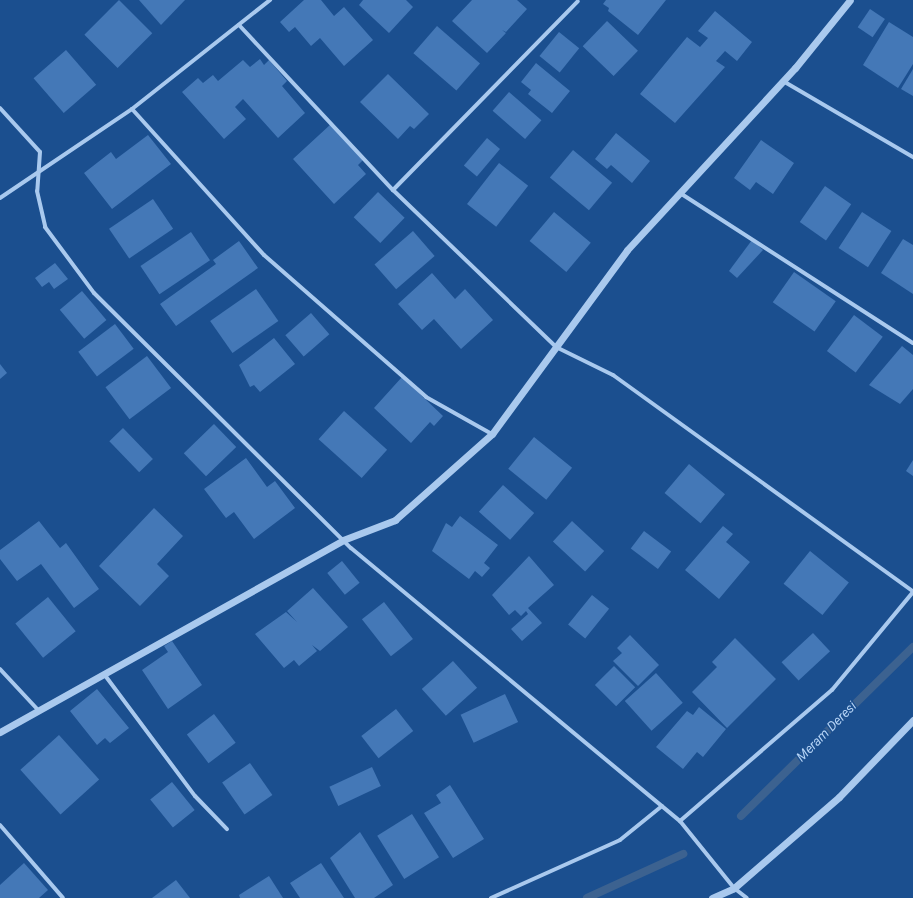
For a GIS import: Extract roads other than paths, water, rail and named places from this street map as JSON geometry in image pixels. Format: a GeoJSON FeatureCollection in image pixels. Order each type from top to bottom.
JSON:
{"type":"FeatureCollection","features":[{"type":"Feature","properties":{"kind":"street"},"geometry":{"type":"LineString","coordinates":[[0,198],[38,175],[132,109],[270,0]]}},
{"type":"Feature","properties":{"kind":"street"},"geometry":{"type":"LineString","coordinates":[[0,732],[343,540],[395,520],[492,434],[627,250],[783,81],[850,0]]}},
{"type":"Feature","properties":{"kind":"street"},"geometry":{"type":"LineString","coordinates":[[393,190],[578,1]]}},
{"type":"Feature","properties":{"kind":"street"},"geometry":{"type":"LineString","coordinates":[[239,25],[393,190],[556,347],[613,375],[913,592],[832,690],[680,821]]}},
{"type":"Feature","properties":{"kind":"street"},"geometry":{"type":"LineString","coordinates":[[783,81],[913,157]]}},
{"type":"Feature","properties":{"kind":"street"},"geometry":{"type":"LineString","coordinates":[[0,108],[40,152],[37,191],[45,227],[94,293],[343,540],[680,821],[734,888],[747,898]]}},
{"type":"Feature","properties":{"kind":"street"},"geometry":{"type":"LineString","coordinates":[[132,109],[264,255],[426,397],[492,434]]}},
{"type":"Feature","properties":{"kind":"street"},"geometry":{"type":"LineString","coordinates":[[680,193],[913,343]]}},
{"type":"Feature","properties":{"kind":"street"},"geometry":{"type":"LineString","coordinates":[[0,669],[39,711]]}},
{"type":"Feature","properties":{"kind":"street"},"geometry":{"type":"LineString","coordinates":[[104,674],[195,796],[228,829]]}},
{"type":"Feature","properties":{"kind":"street"},"geometry":{"type":"LineString","coordinates":[[712,898],[734,888],[839,796],[913,720]]}},
{"type":"Feature","properties":{"kind":"street"},"geometry":{"type":"LineString","coordinates":[[490,898],[620,840],[662,806]]}},
{"type":"Feature","properties":{"kind":"street"},"geometry":{"type":"LineString","coordinates":[[0,825],[63,898]]}},
{"type":"Feature","properties":{"kind":"waterway","name":"Meram Deresi"},"geometry":{"type":"LineString","coordinates":[[741,816],[913,647]]}},
{"type":"Feature","properties":{"kind":"waterway","name":"Meram Deresi"},"geometry":{"type":"LineString","coordinates":[[587,898],[683,854]]}}]}
